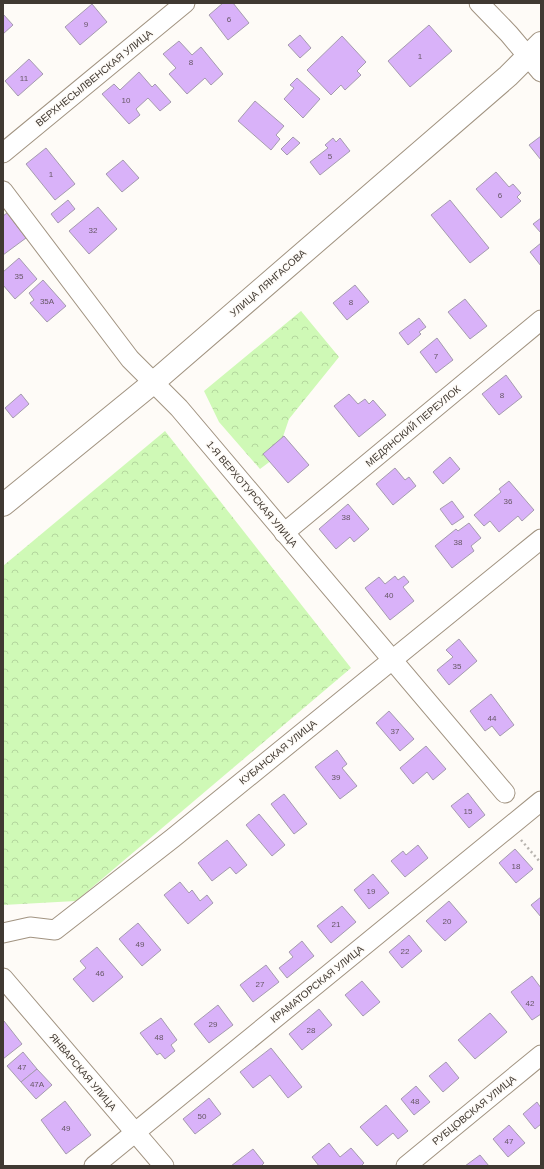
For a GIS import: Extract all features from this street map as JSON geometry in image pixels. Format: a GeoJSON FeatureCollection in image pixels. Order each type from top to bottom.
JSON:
{"type":"FeatureCollection","features":[{"type":"Feature","properties":{"kind":"main road","name":"УЛИЦА ЛЯНГАСОВА"},"geometry":{"type":"LineString","coordinates":[[3,505],[154,382],[508,76],[534,49]]}},
{"type":"Feature","properties":{"kind":"street","name":"ВЕРХНЕСЫЛВЕНСКАЯ УЛИЦА"},"geometry":{"type":"LineString","coordinates":[[3,153],[185,3]]}},
{"type":"Feature","properties":{"kind":"street"},"geometry":{"type":"LineString","coordinates":[[479,3],[534,49],[541,72]]}},
{"type":"Feature","properties":{"kind":"street","name":"1-Я ВЕРХОТУРСКАЯ УЛИЦА"},"geometry":{"type":"LineString","coordinates":[[3,191],[130,359],[179,408],[391,661],[505,793]]}},
{"type":"Feature","properties":{"kind":"street","name":"МЕДЯНСКИЙ ПЕРЕУЛОК"},"geometry":{"type":"LineString","coordinates":[[284,533],[541,320]]}},
{"type":"Feature","properties":{"kind":"street","name":"КУБАНСКАЯ УЛИЦА"},"geometry":{"type":"LineString","coordinates":[[3,933],[30,927],[55,930],[173,838],[541,539]]}},
{"type":"Feature","properties":{"kind":"street","name":"КРАМАТОРСКАЯ УЛИЦА"},"geometry":{"type":"LineString","coordinates":[[94,1166],[541,801]]}},
{"type":"Feature","properties":{"kind":"street","name":"ЯНВАРСКАЯ УЛИЦА"},"geometry":{"type":"LineString","coordinates":[[3,978],[164,1166]]}},
{"type":"Feature","properties":{"kind":"street","name":"РУБЦОВСКАЯ УЛИЦА"},"geometry":{"type":"LineString","coordinates":[[406,1166],[541,1055]]}},
{"type":"Feature","properties":{"kind":"green space"},"geometry":{"type":"Polygon","coordinates":[[[301,311],[339,357],[289,419],[276,457],[260,469],[219,422],[204,391],[301,311]]]}},
{"type":"Feature","properties":{"kind":"green space"},"geometry":{"type":"Polygon","coordinates":[[[165,431],[351,668],[76,901],[3,905],[3,566],[165,431]]]}},
{"type":"Feature","properties":{"kind":"building"},"geometry":{"type":"Polygon","coordinates":[[[223,3],[233,3],[249,23],[228,40],[209,15],[223,3]]]}},
{"type":"Feature","properties":{"kind":"building"},"geometry":{"type":"Polygon","coordinates":[[[92,4],[107,22],[80,45],[65,27],[92,4]]]}},
{"type":"Feature","properties":{"kind":"building"},"geometry":{"type":"Polygon","coordinates":[[[3,14],[13,25],[3,34],[3,14]]]}},
{"type":"Feature","properties":{"kind":"building"},"geometry":{"type":"Polygon","coordinates":[[[429,25],[452,51],[410,87],[388,61],[429,25]]]}},
{"type":"Feature","properties":{"kind":"building"},"geometry":{"type":"Polygon","coordinates":[[[300,35],[311,48],[300,58],[288,45],[300,35]]]}},
{"type":"Feature","properties":{"kind":"building"},"geometry":{"type":"Polygon","coordinates":[[[342,36],[366,62],[357,71],[361,75],[345,90],[341,85],[331,95],[307,70],[342,36]]]}},
{"type":"Feature","properties":{"kind":"building"},"geometry":{"type":"Polygon","coordinates":[[[179,41],[192,55],[201,47],[223,74],[211,85],[205,78],[187,94],[169,74],[176,68],[163,54],[179,41]]]}},
{"type":"Feature","properties":{"kind":"building"},"geometry":{"type":"Polygon","coordinates":[[[29,59],[43,74],[18,96],[5,81],[29,59]]]}},
{"type":"Feature","properties":{"kind":"building"},"geometry":{"type":"Polygon","coordinates":[[[139,72],[152,87],[155,84],[171,102],[160,111],[148,98],[136,109],[140,115],[129,124],[102,94],[114,84],[120,90],[139,72]]]}},
{"type":"Feature","properties":{"kind":"building"},"geometry":{"type":"Polygon","coordinates":[[[297,78],[320,99],[303,118],[284,99],[294,88],[290,85],[297,78]]]}},
{"type":"Feature","properties":{"kind":"building"},"geometry":{"type":"Polygon","coordinates":[[[255,101],[284,126],[276,135],[280,139],[271,150],[238,121],[255,101]]]}},
{"type":"Feature","properties":{"kind":"building"},"geometry":{"type":"Polygon","coordinates":[[[541,136],[541,160],[529,145],[541,136]]]}},
{"type":"Feature","properties":{"kind":"building"},"geometry":{"type":"Polygon","coordinates":[[[293,137],[300,143],[287,155],[281,149],[293,137]]]}},
{"type":"Feature","properties":{"kind":"building"},"geometry":{"type":"Polygon","coordinates":[[[333,138],[336,142],[340,138],[350,151],[320,175],[310,162],[328,148],[325,145],[333,138]]]}},
{"type":"Feature","properties":{"kind":"building"},"geometry":{"type":"Polygon","coordinates":[[[46,148],[75,184],[55,200],[26,164],[46,148]]]}},
{"type":"Feature","properties":{"kind":"building"},"geometry":{"type":"Polygon","coordinates":[[[123,160],[139,178],[122,192],[106,174],[123,160]]]}},
{"type":"Feature","properties":{"kind":"building"},"geometry":{"type":"Polygon","coordinates":[[[496,172],[509,187],[513,184],[521,193],[517,197],[521,201],[501,218],[476,189],[496,172]]]}},
{"type":"Feature","properties":{"kind":"building"},"geometry":{"type":"Polygon","coordinates":[[[68,200],[75,209],[58,223],[51,214],[68,200]]]}},
{"type":"Feature","properties":{"kind":"building"},"geometry":{"type":"Polygon","coordinates":[[[450,200],[489,248],[470,263],[431,215],[450,200]]]}},
{"type":"Feature","properties":{"kind":"building"},"geometry":{"type":"Polygon","coordinates":[[[98,207],[117,229],[89,254],[69,231],[98,207]]]}},
{"type":"Feature","properties":{"kind":"building"},"geometry":{"type":"Polygon","coordinates":[[[7,213],[26,238],[3,255],[3,216],[7,213]]]}},
{"type":"Feature","properties":{"kind":"building"},"geometry":{"type":"Polygon","coordinates":[[[541,218],[541,233],[533,224],[541,218]]]}},
{"type":"Feature","properties":{"kind":"building"},"geometry":{"type":"Polygon","coordinates":[[[541,243],[541,266],[530,252],[541,243]]]}},
{"type":"Feature","properties":{"kind":"building"},"geometry":{"type":"Polygon","coordinates":[[[19,258],[37,279],[15,299],[3,285],[3,272],[19,258]]]}},
{"type":"Feature","properties":{"kind":"building"},"geometry":{"type":"Polygon","coordinates":[[[43,280],[66,306],[47,322],[30,303],[34,300],[29,293],[43,280]]]}},
{"type":"Feature","properties":{"kind":"building"},"geometry":{"type":"Polygon","coordinates":[[[355,285],[369,302],[347,320],[333,303],[355,285]]]}},
{"type":"Feature","properties":{"kind":"building"},"geometry":{"type":"Polygon","coordinates":[[[465,299],[487,326],[470,339],[448,312],[465,299]]]}},
{"type":"Feature","properties":{"kind":"building"},"geometry":{"type":"Polygon","coordinates":[[[419,318],[426,327],[419,332],[421,334],[408,345],[399,333],[419,318]]]}},
{"type":"Feature","properties":{"kind":"building"},"geometry":{"type":"Polygon","coordinates":[[[437,338],[453,360],[436,373],[420,352],[437,338]]]}},
{"type":"Feature","properties":{"kind":"building"},"geometry":{"type":"Polygon","coordinates":[[[506,375],[522,397],[499,415],[482,394],[506,375]]]}},
{"type":"Feature","properties":{"kind":"building"},"geometry":{"type":"Polygon","coordinates":[[[21,394],[29,404],[13,418],[5,408],[21,394]]]}},
{"type":"Feature","properties":{"kind":"building"},"geometry":{"type":"Polygon","coordinates":[[[349,394],[358,404],[365,399],[369,404],[373,400],[386,415],[359,437],[334,406],[349,394]]]}},
{"type":"Feature","properties":{"kind":"building"},"geometry":{"type":"Polygon","coordinates":[[[284,436],[309,465],[288,483],[263,454],[284,436]]]}},
{"type":"Feature","properties":{"kind":"building"},"geometry":{"type":"Polygon","coordinates":[[[450,457],[460,469],[443,484],[433,472],[450,457]]]}},
{"type":"Feature","properties":{"kind":"building"},"geometry":{"type":"Polygon","coordinates":[[[395,468],[405,480],[409,477],[416,486],[393,505],[376,484],[395,468]]]}},
{"type":"Feature","properties":{"kind":"building"},"geometry":{"type":"Polygon","coordinates":[[[509,481],[534,510],[522,521],[518,516],[499,532],[490,521],[484,526],[474,515],[501,492],[499,489],[509,481]]]}},
{"type":"Feature","properties":{"kind":"building"},"geometry":{"type":"Polygon","coordinates":[[[452,501],[464,517],[452,525],[440,509],[452,501]]]}},
{"type":"Feature","properties":{"kind":"building"},"geometry":{"type":"Polygon","coordinates":[[[348,504],[369,529],[354,542],[350,537],[336,549],[319,529],[348,504]]]}},
{"type":"Feature","properties":{"kind":"building"},"geometry":{"type":"Polygon","coordinates":[[[469,523],[481,538],[471,546],[474,551],[452,568],[435,546],[456,529],[458,531],[469,523]]]}},
{"type":"Feature","properties":{"kind":"building"},"geometry":{"type":"Polygon","coordinates":[[[395,576],[398,580],[404,576],[409,582],[403,587],[414,601],[390,620],[365,588],[379,577],[385,584],[395,576]]]}},
{"type":"Feature","properties":{"kind":"building"},"geometry":{"type":"Polygon","coordinates":[[[459,639],[477,661],[449,685],[437,670],[453,657],[446,650],[459,639]]]}},
{"type":"Feature","properties":{"kind":"building"},"geometry":{"type":"Polygon","coordinates":[[[491,694],[514,725],[500,736],[492,726],[485,731],[470,711],[491,694]]]}},
{"type":"Feature","properties":{"kind":"building"},"geometry":{"type":"Polygon","coordinates":[[[389,711],[414,739],[400,751],[376,723],[389,711]]]}},
{"type":"Feature","properties":{"kind":"building"},"geometry":{"type":"Polygon","coordinates":[[[426,746],[446,769],[433,780],[427,772],[413,784],[400,768],[426,746]]]}},
{"type":"Feature","properties":{"kind":"building"},"geometry":{"type":"Polygon","coordinates":[[[337,750],[347,764],[342,768],[357,786],[340,799],[315,767],[337,750]]]}},
{"type":"Feature","properties":{"kind":"building"},"geometry":{"type":"Polygon","coordinates":[[[468,793],[485,815],[469,828],[451,806],[468,793]]]}},
{"type":"Feature","properties":{"kind":"building"},"geometry":{"type":"Polygon","coordinates":[[[284,794],[307,824],[294,834],[271,804],[284,794]]]}},
{"type":"Feature","properties":{"kind":"building"},"geometry":{"type":"Polygon","coordinates":[[[259,814],[285,845],[272,856],[246,825],[259,814]]]}},
{"type":"Feature","properties":{"kind":"building"},"geometry":{"type":"Polygon","coordinates":[[[227,840],[247,865],[236,874],[230,867],[212,881],[198,863],[227,840]]]}},
{"type":"Feature","properties":{"kind":"building"},"geometry":{"type":"Polygon","coordinates":[[[418,845],[428,858],[405,877],[391,861],[403,851],[406,855],[418,845]]]}},
{"type":"Feature","properties":{"kind":"building"},"geometry":{"type":"Polygon","coordinates":[[[515,849],[533,869],[516,883],[499,863],[515,849]]]}},
{"type":"Feature","properties":{"kind":"building"},"geometry":{"type":"Polygon","coordinates":[[[373,874],[389,893],[369,909],[354,890],[373,874]]]}},
{"type":"Feature","properties":{"kind":"building"},"geometry":{"type":"Polygon","coordinates":[[[180,882],[189,893],[192,890],[200,901],[207,895],[213,903],[188,924],[164,895],[180,882]]]}},
{"type":"Feature","properties":{"kind":"building"},"geometry":{"type":"Polygon","coordinates":[[[541,897],[541,917],[531,905],[541,897]]]}},
{"type":"Feature","properties":{"kind":"building"},"geometry":{"type":"Polygon","coordinates":[[[449,901],[467,922],[445,941],[426,921],[449,901]]]}},
{"type":"Feature","properties":{"kind":"building"},"geometry":{"type":"Polygon","coordinates":[[[342,906],[356,922],[331,943],[317,926],[342,906]]]}},
{"type":"Feature","properties":{"kind":"building"},"geometry":{"type":"Polygon","coordinates":[[[138,923],[161,950],[142,966],[119,939],[138,923]]]}},
{"type":"Feature","properties":{"kind":"building"},"geometry":{"type":"Polygon","coordinates":[[[409,935],[422,951],[402,968],[389,952],[409,935]]]}},
{"type":"Feature","properties":{"kind":"building"},"geometry":{"type":"Polygon","coordinates":[[[302,941],[314,956],[287,978],[279,968],[293,957],[289,952],[302,941]]]}},
{"type":"Feature","properties":{"kind":"building"},"geometry":{"type":"Polygon","coordinates":[[[97,947],[123,977],[93,1002],[73,979],[86,968],[80,961],[97,947]]]}},
{"type":"Feature","properties":{"kind":"building"},"geometry":{"type":"Polygon","coordinates":[[[266,965],[279,982],[253,1002],[240,985],[266,965]]]}},
{"type":"Feature","properties":{"kind":"building"},"geometry":{"type":"Polygon","coordinates":[[[532,976],[541,988],[541,1014],[532,1020],[511,992],[532,976]]]}},
{"type":"Feature","properties":{"kind":"building"},"geometry":{"type":"Polygon","coordinates":[[[362,981],[380,1002],[363,1016],[345,995],[362,981]]]}},
{"type":"Feature","properties":{"kind":"building"},"geometry":{"type":"Polygon","coordinates":[[[218,1005],[233,1025],[209,1043],[194,1024],[218,1005]]]}},
{"type":"Feature","properties":{"kind":"building"},"geometry":{"type":"Polygon","coordinates":[[[319,1009],[332,1025],[302,1050],[289,1034],[319,1009]]]}},
{"type":"Feature","properties":{"kind":"building"},"geometry":{"type":"Polygon","coordinates":[[[490,1013],[507,1032],[475,1059],[458,1040],[490,1013]]]}},
{"type":"Feature","properties":{"kind":"building"},"geometry":{"type":"Polygon","coordinates":[[[161,1018],[177,1040],[171,1045],[175,1051],[165,1059],[160,1053],[157,1055],[140,1033],[161,1018]]]}},
{"type":"Feature","properties":{"kind":"building"},"geometry":{"type":"Polygon","coordinates":[[[4,1021],[22,1044],[3,1059],[3,1022],[4,1021]]]}},
{"type":"Feature","properties":{"kind":"building"},"geometry":{"type":"Polygon","coordinates":[[[271,1048],[302,1087],[288,1098],[270,1075],[253,1088],[240,1072],[271,1048]]]}},
{"type":"Feature","properties":{"kind":"building"},"geometry":{"type":"Polygon","coordinates":[[[23,1052],[37,1069],[21,1082],[7,1066],[23,1052]]]}},
{"type":"Feature","properties":{"kind":"building"},"geometry":{"type":"Polygon","coordinates":[[[446,1062],[459,1078],[443,1092],[429,1076],[446,1062]]]}},
{"type":"Feature","properties":{"kind":"building"},"geometry":{"type":"Polygon","coordinates":[[[37,1069],[52,1085],[36,1099],[21,1082],[37,1069]]]}},
{"type":"Feature","properties":{"kind":"building"},"geometry":{"type":"Polygon","coordinates":[[[416,1086],[430,1102],[414,1115],[401,1099],[416,1086]]]}},
{"type":"Feature","properties":{"kind":"building"},"geometry":{"type":"Polygon","coordinates":[[[209,1098],[221,1114],[195,1134],[183,1119],[209,1098]]]}},
{"type":"Feature","properties":{"kind":"building"},"geometry":{"type":"Polygon","coordinates":[[[65,1101],[91,1135],[66,1154],[41,1120],[65,1101]]]}},
{"type":"Feature","properties":{"kind":"building"},"geometry":{"type":"Polygon","coordinates":[[[537,1102],[541,1108],[541,1124],[535,1129],[523,1114],[537,1102]]]}},
{"type":"Feature","properties":{"kind":"building"},"geometry":{"type":"Polygon","coordinates":[[[386,1105],[408,1131],[398,1139],[393,1133],[377,1146],[360,1127],[386,1105]]]}},
{"type":"Feature","properties":{"kind":"building"},"geometry":{"type":"Polygon","coordinates":[[[509,1125],[525,1143],[508,1157],[493,1139],[509,1125]]]}},
{"type":"Feature","properties":{"kind":"building"},"geometry":{"type":"Polygon","coordinates":[[[329,1143],[340,1157],[351,1148],[364,1163],[361,1166],[319,1166],[312,1157],[329,1143]]]}},
{"type":"Feature","properties":{"kind":"building"},"geometry":{"type":"Polygon","coordinates":[[[253,1149],[264,1163],[261,1166],[231,1166],[253,1149]]]}},
{"type":"Feature","properties":{"kind":"building"},"geometry":{"type":"Polygon","coordinates":[[[480,1155],[489,1166],[465,1166],[480,1155]]]}}]}
